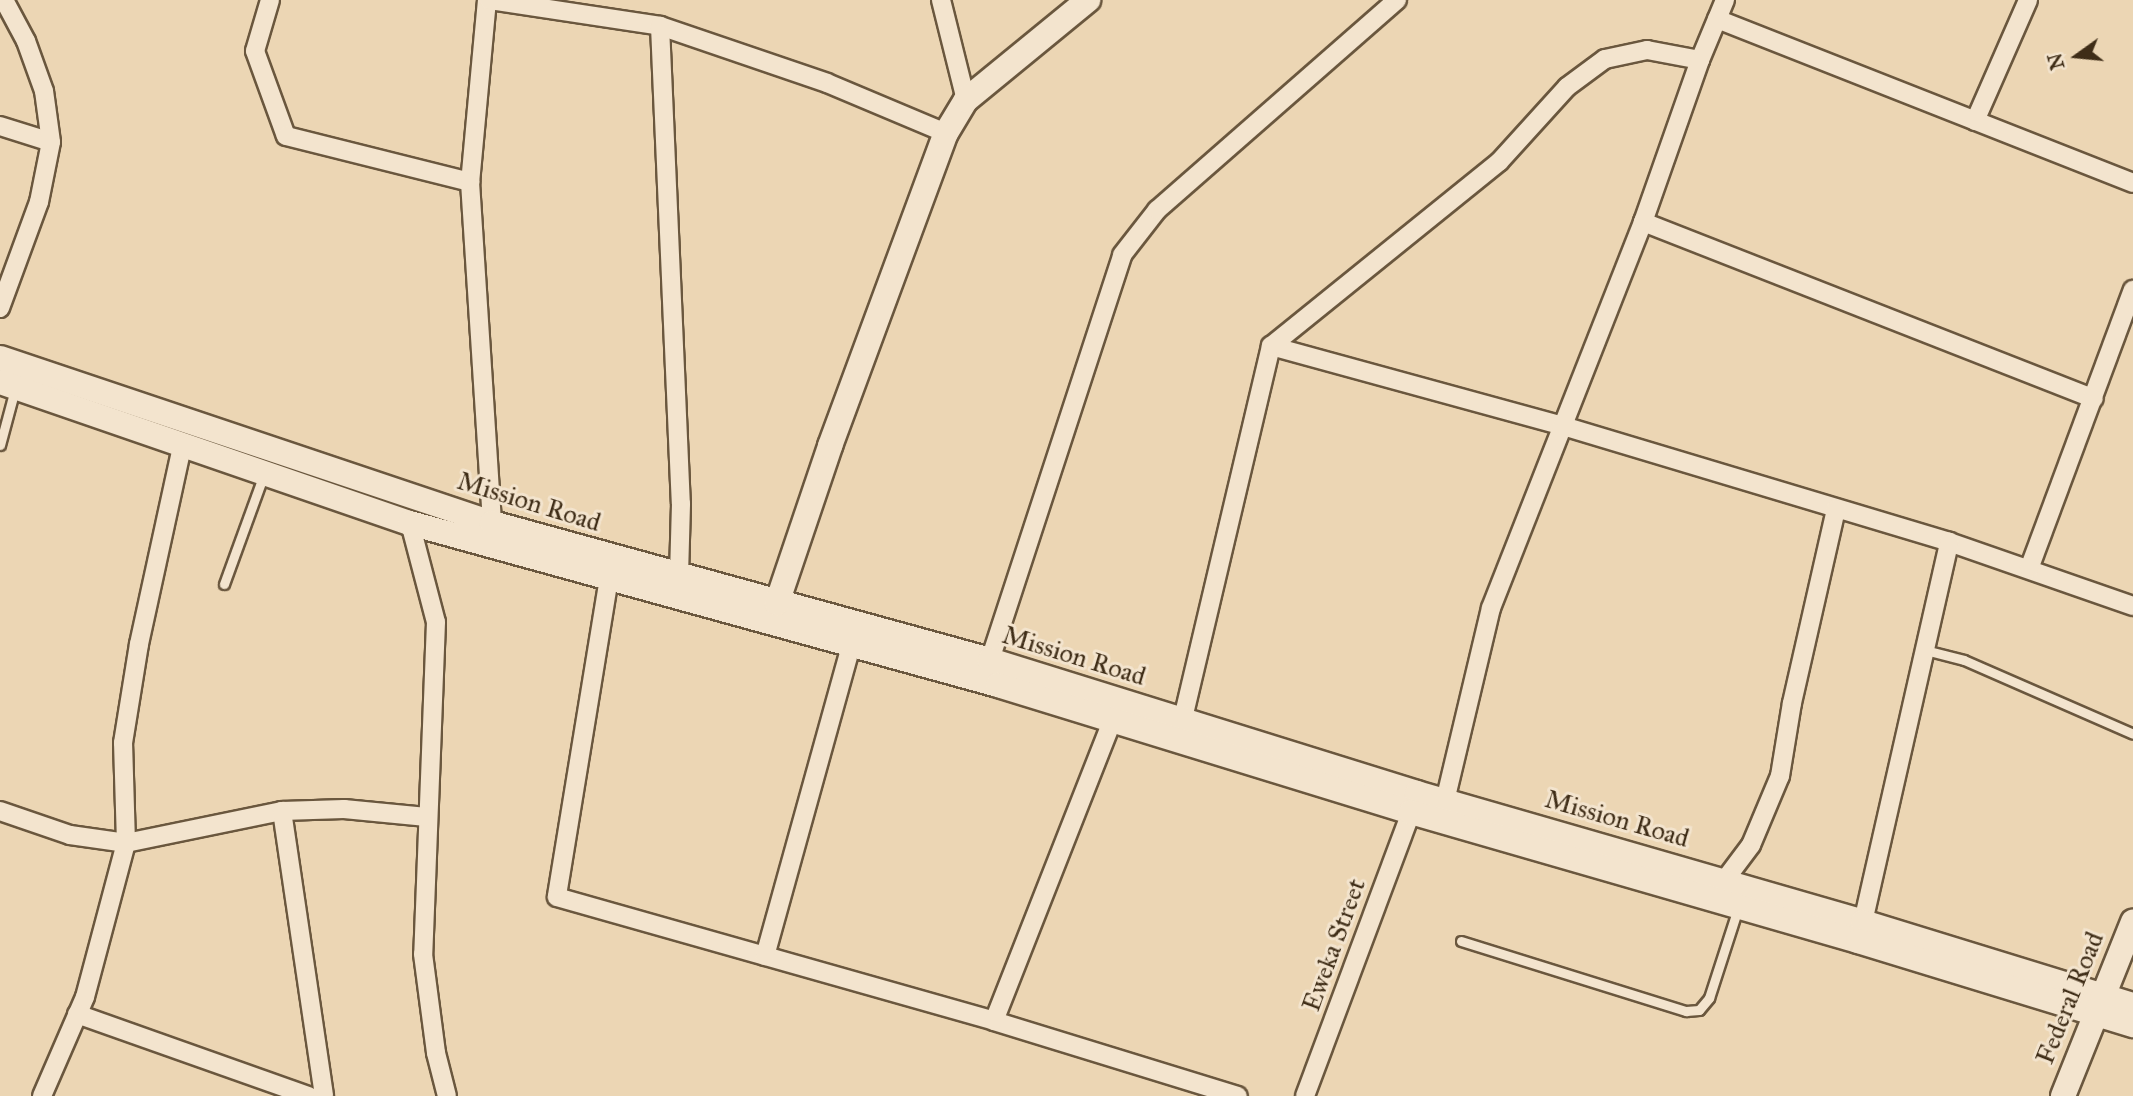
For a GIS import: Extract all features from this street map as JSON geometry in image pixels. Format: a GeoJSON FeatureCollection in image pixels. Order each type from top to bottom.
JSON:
{"type":"FeatureCollection","features":[{"type":"Feature","properties":{"kind":"street"},"geometry":{"type":"LineString","coordinates":[[0,308],[39,202],[51,142],[44,91],[26,41],[4,0]]}},
{"type":"Feature","properties":{"kind":"street"},"geometry":{"type":"LineString","coordinates":[[270,0],[255,51],[286,136],[470,182]]}},
{"type":"Feature","properties":{"kind":"street"},"geometry":{"type":"LineString","coordinates":[[492,523],[470,182],[488,0],[558,5],[660,26],[827,83],[946,133]]}},
{"type":"Feature","properties":{"kind":"street"},"geometry":{"type":"LineString","coordinates":[[941,0],[966,100]]}},
{"type":"Feature","properties":{"kind":"street"},"geometry":{"type":"LineString","coordinates":[[777,603],[830,446],[946,133],[966,100],[1088,0]]}},
{"type":"Feature","properties":{"kind":"street"},"geometry":{"type":"LineString","coordinates":[[990,660],[1122,255],[1157,210],[1397,0]]}},
{"type":"Feature","properties":{"kind":"street"},"geometry":{"type":"LineString","coordinates":[[1445,801],[1491,608],[1643,222],[1700,60],[1725,0]]}},
{"type":"Feature","properties":{"kind":"street"},"geometry":{"type":"LineString","coordinates":[[1975,121],[2028,0]]}},
{"type":"Feature","properties":{"kind":"street"},"geometry":{"type":"LineString","coordinates":[[1717,19],[2133,183]]}},
{"type":"Feature","properties":{"kind":"street"},"geometry":{"type":"LineString","coordinates":[[660,26],[681,503],[679,577]]}},
{"type":"Feature","properties":{"kind":"street"},"geometry":{"type":"LineString","coordinates":[[1180,731],[1271,346],[1499,162],[1567,87],[1605,59],[1647,50],[1700,60]]}},
{"type":"Feature","properties":{"kind":"street"},"geometry":{"type":"LineString","coordinates":[[0,126],[51,142]]}},
{"type":"Feature","properties":{"kind":"street"},"geometry":{"type":"LineString","coordinates":[[1643,222],[2094,399]]}},
{"type":"Feature","properties":{"kind":"street"},"geometry":{"type":"LineString","coordinates":[[2029,569],[2133,290]]}},
{"type":"Feature","properties":{"kind":"street"},"geometry":{"type":"LineString","coordinates":[[1271,346],[1563,426],[1949,542],[2133,606]]}},
{"type":"Feature","properties":{"kind":"street","name":"Mission Road"},"geometry":{"type":"LineString","coordinates":[[0,358],[492,523],[679,577],[990,660],[1180,731],[1411,812],[2099,1006],[2133,1005]]}},
{"type":"Feature","properties":{"kind":"street","name":"Mission Road"},"geometry":{"type":"LineString","coordinates":[[8,384],[410,523],[852,643],[1113,719],[1180,731],[1445,801],[1863,922],[2099,1006],[2133,1025]]}},
{"type":"Feature","properties":{"kind":"street"},"geometry":{"type":"LineString","coordinates":[[42,1096],[85,997],[126,843],[123,743],[139,644],[183,446]]}},
{"type":"Feature","properties":{"kind":"street"},"geometry":{"type":"LineString","coordinates":[[1724,881],[1751,845],[1780,776],[1792,703],[1836,509]]}},
{"type":"Feature","properties":{"kind":"street"},"geometry":{"type":"LineString","coordinates":[[410,523],[436,622],[423,954],[436,1054],[447,1096]]}},
{"type":"Feature","properties":{"kind":"street"},"geometry":{"type":"LineString","coordinates":[[1863,922],[1949,542]]}},
{"type":"Feature","properties":{"kind":"street"},"geometry":{"type":"LineString","coordinates":[[609,578],[556,897],[994,1021],[1238,1096]]}},
{"type":"Feature","properties":{"kind":"street"},"geometry":{"type":"LineString","coordinates":[[765,956],[852,643]]}},
{"type":"Feature","properties":{"kind":"street"},"geometry":{"type":"LineString","coordinates":[[994,1021],[1113,719]]}},
{"type":"Feature","properties":{"kind":"street"},"geometry":{"type":"LineString","coordinates":[[0,811],[70,835],[126,843],[282,811],[344,809],[427,817]]}},
{"type":"Feature","properties":{"kind":"street"},"geometry":{"type":"LineString","coordinates":[[282,811],[324,1096]]}},
{"type":"Feature","properties":{"kind":"street","name":"Eweka Street"},"geometry":{"type":"LineString","coordinates":[[1306,1096],[1411,812]]}},
{"type":"Feature","properties":{"kind":"street","name":"Federal Road"},"geometry":{"type":"LineString","coordinates":[[2063,1096],[2133,922]]}},
{"type":"Feature","properties":{"kind":"street"},"geometry":{"type":"LineString","coordinates":[[77,1014],[309,1096]]}},
{"type":"Feature","properties":{"kind":"lane"},"geometry":{"type":"LineString","coordinates":[[0,445],[8,384]]}},
{"type":"Feature","properties":{"kind":"lane"},"geometry":{"type":"LineString","coordinates":[[224,583],[264,473]]}},
{"type":"Feature","properties":{"kind":"lane"},"geometry":{"type":"LineString","coordinates":[[1925,650],[1964,660],[2133,734]]}},
{"type":"Feature","properties":{"kind":"lane"},"geometry":{"type":"LineString","coordinates":[[1461,941],[1686,1011],[1699,1010],[1709,998],[1738,906]]}}]}
